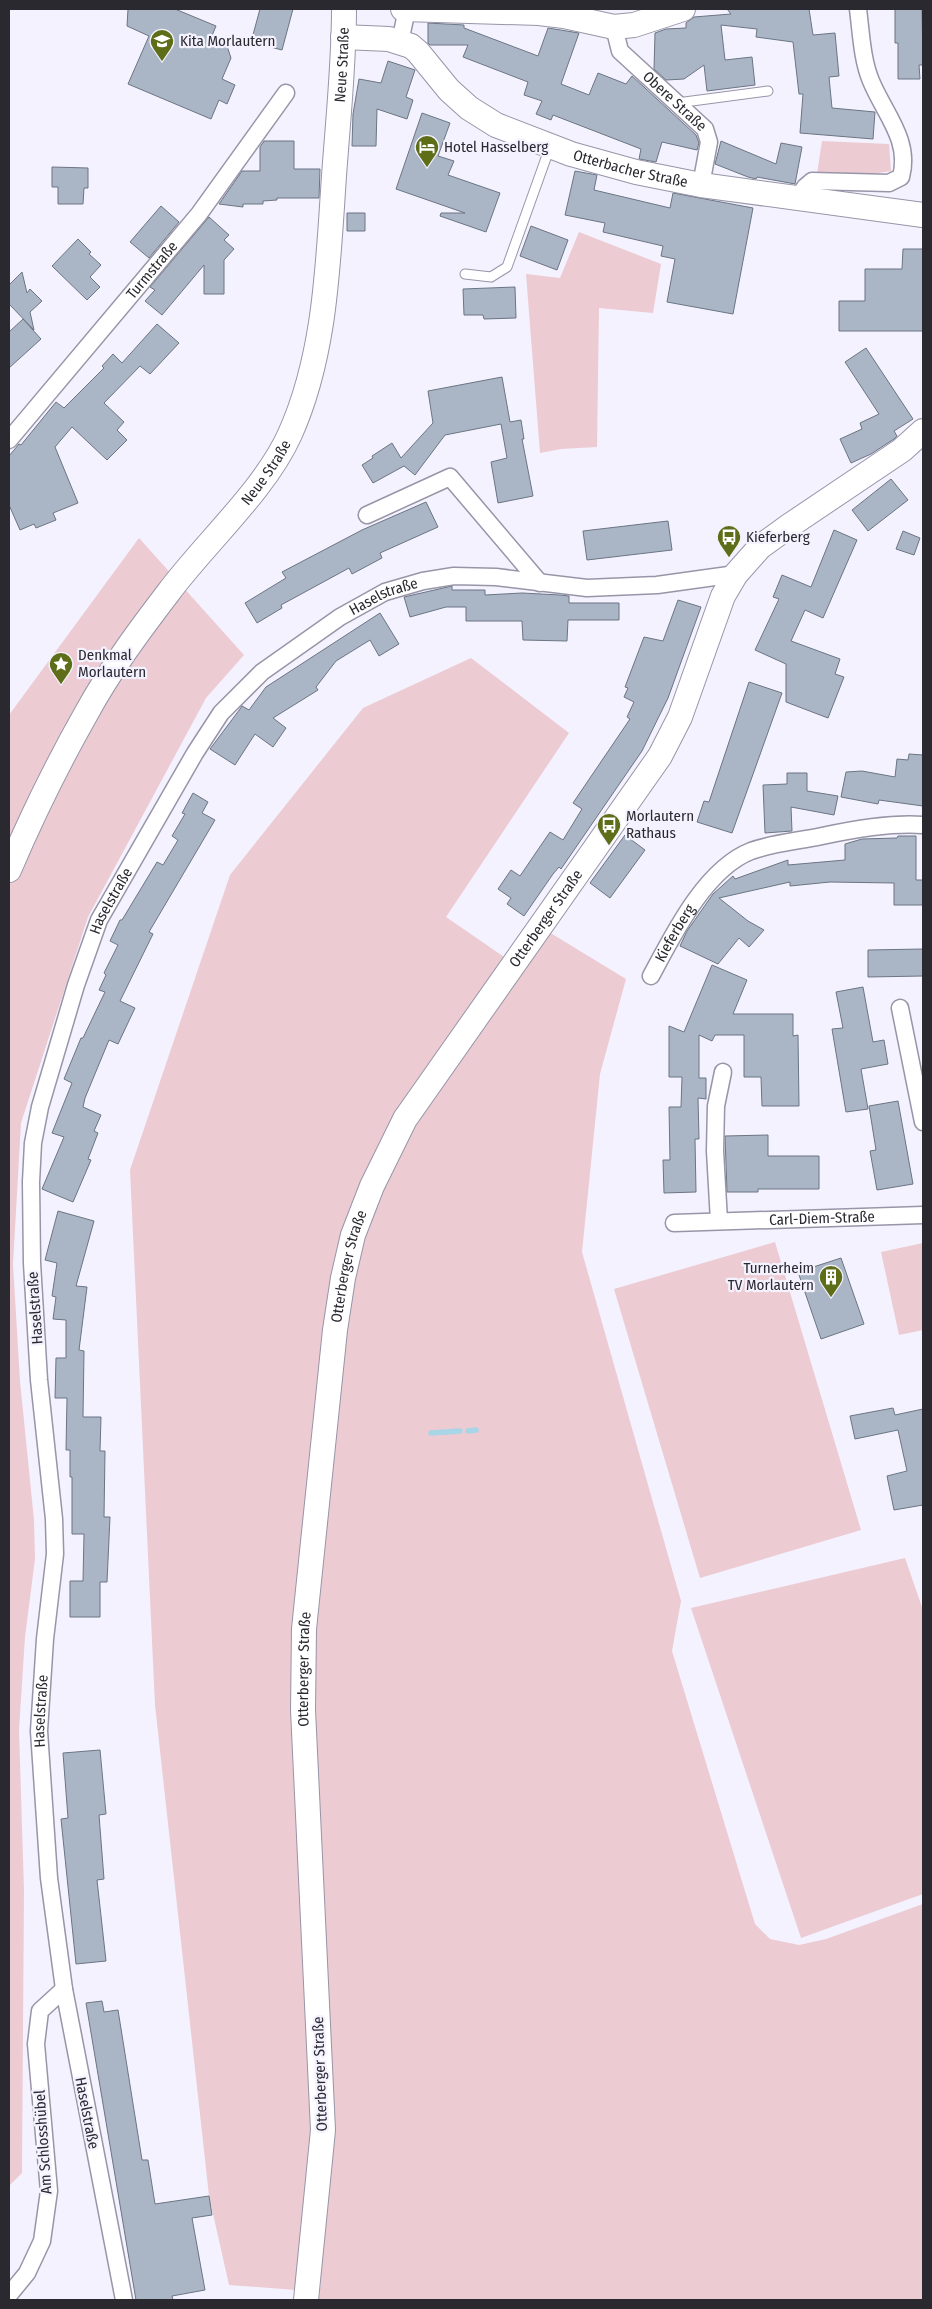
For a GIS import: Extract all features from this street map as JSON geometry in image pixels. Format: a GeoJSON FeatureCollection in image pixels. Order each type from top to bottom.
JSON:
{"type":"FeatureCollection","features":[{"type":"Feature","properties":{"kind":"street","name":"Neue Straße"},"geometry":{"type":"LineString","coordinates":[[9,870],[58,764],[88,710],[125,651],[170,590],[252,491],[277,457],[289,435],[313,363],[321,323],[331,222],[344,9]]}},
{"type":"Feature","properties":{"kind":"street"},"geometry":{"type":"LineString","coordinates":[[402,9],[539,13],[564,16],[614,27],[634,25],[683,9]]}},
{"type":"Feature","properties":{"kind":"street"},"geometry":{"type":"LineString","coordinates":[[400,42],[407,9]]}},
{"type":"Feature","properties":{"kind":"street"},"geometry":{"type":"LineString","coordinates":[[798,198],[805,187],[812,181],[889,183],[901,177],[903,170],[902,146],[899,134],[870,80],[858,9]]}},
{"type":"Feature","properties":{"kind":"street","name":"Obere Straße"},"geometry":{"type":"LineString","coordinates":[[614,27],[620,51],[705,129],[709,136],[701,185]]}},
{"type":"Feature","properties":{"kind":"street","name":"Otterbacher Straße"},"geometry":{"type":"LineString","coordinates":[[343,37],[400,42],[418,52],[449,90],[469,108],[496,126],[550,147],[636,172],[701,185],[923,214]]}},
{"type":"Feature","properties":{"kind":"street","name":"Turmstraße"},"geometry":{"type":"LineString","coordinates":[[9,440],[199,214],[286,93]]}},
{"type":"Feature","properties":{"kind":"street","name":"Otterberger Straße"},"geometry":{"type":"LineString","coordinates":[[306,2300],[323,2130],[303,1710],[304,1629],[334,1340],[343,1278],[353,1235],[372,1186],[405,1119],[660,756],[680,717],[723,596],[736,574],[760,547],[902,450],[923,431]]}},
{"type":"Feature","properties":{"kind":"street"},"geometry":{"type":"LineString","coordinates":[[367,515],[450,477],[540,583]]}},
{"type":"Feature","properties":{"kind":"street","name":"Haselstraße"},"geometry":{"type":"LineString","coordinates":[[124,2300],[64,1989],[50,1878],[39,1731],[45,1639],[55,1554],[54,1519],[39,1380],[32,1263],[31,1182],[33,1143],[40,1107],[76,985],[99,920],[194,753],[221,713],[262,672],[340,617],[384,592],[423,581],[454,576],[496,577],[587,588],[657,585],[736,574]]}},
{"type":"Feature","properties":{"kind":"street","name":"Kieferberg"},"geometry":{"type":"LineString","coordinates":[[651,976],[672,938],[701,894],[721,871],[737,858],[752,851],[773,846],[872,827],[923,825]]}},
{"type":"Feature","properties":{"kind":"street"},"geometry":{"type":"LineString","coordinates":[[900,1008],[923,1122]]}},
{"type":"Feature","properties":{"kind":"street"},"geometry":{"type":"LineString","coordinates":[[719,1221],[715,1151],[716,1106],[723,1072]]}},
{"type":"Feature","properties":{"kind":"street","name":"Carl-Diem-Straße"},"geometry":{"type":"LineString","coordinates":[[674,1223],[923,1215]]}},
{"type":"Feature","properties":{"kind":"street","name":"Am Schlosshübel"},"geometry":{"type":"LineString","coordinates":[[9,2296],[27,2273],[42,2241],[49,2191],[36,2044],[40,2011],[64,1989]]}},
{"type":"Feature","properties":{"kind":"lane"},"geometry":{"type":"LineString","coordinates":[[676,103],[768,91]]}},
{"type":"Feature","properties":{"kind":"lane"},"geometry":{"type":"LineString","coordinates":[[466,274],[491,277],[507,267],[550,147]]}},
{"type":"Feature","properties":{"kind":"shaded area"},"geometry":{"type":"Polygon","coordinates":[[[822,141],[889,144],[891,171],[866,175],[817,174],[822,141]]]}},
{"type":"Feature","properties":{"kind":"shaded area"},"geometry":{"type":"Polygon","coordinates":[[[579,232],[661,264],[653,313],[599,308],[597,447],[561,449],[540,453],[526,274],[560,278],[579,232]]]}},
{"type":"Feature","properties":{"kind":"shaded area"},"geometry":{"type":"Polygon","coordinates":[[[139,538],[244,655],[206,698],[88,917],[21,1123],[13,1264],[20,1381],[34,1520],[35,1559],[25,1637],[19,1730],[24,1890],[22,2173],[9,2186],[9,715],[139,538]]]}},
{"type":"Feature","properties":{"kind":"shaded area"},"geometry":{"type":"Polygon","coordinates":[[[471,658],[569,733],[446,917],[513,963],[539,926],[626,979],[600,1074],[582,1252],[681,1601],[672,1651],[755,1924],[770,1939],[799,1945],[826,1939],[923,1904],[923,2300],[318,2300],[321,2283],[323,2135],[296,2290],[229,2285],[209,2196],[155,1705],[130,1170],[230,875],[363,708],[471,658]]]}},
{"type":"Feature","properties":{"kind":"shaded area"},"geometry":{"type":"Polygon","coordinates":[[[775,1242],[861,1530],[700,1578],[614,1289],[775,1242]]]}},
{"type":"Feature","properties":{"kind":"shaded area"},"geometry":{"type":"Polygon","coordinates":[[[923,1243],[923,1330],[899,1335],[881,1252],[923,1243]]]}},
{"type":"Feature","properties":{"kind":"shaded area"},"geometry":{"type":"Polygon","coordinates":[[[905,1558],[923,1610],[923,1894],[801,1938],[691,1608],[905,1558]]]}},
{"type":"Feature","properties":{"kind":"building","name":"Kita Morlautern"},"geometry":{"type":"Polygon","coordinates":[[[128,9],[175,9],[216,26],[211,38],[227,46],[231,58],[222,79],[235,85],[227,104],[219,100],[211,119],[128,84],[149,36],[127,26],[128,9]]]}},
{"type":"Feature","properties":{"kind":"building"},"geometry":{"type":"Polygon","coordinates":[[[260,9],[293,9],[282,50],[251,42],[260,9]]]}},
{"type":"Feature","properties":{"kind":"building"},"geometry":{"type":"Polygon","coordinates":[[[727,9],[809,9],[813,35],[835,33],[839,76],[829,77],[832,108],[875,112],[873,139],[800,133],[803,94],[799,94],[793,42],[756,37],[757,29],[721,25],[725,60],[752,57],[755,85],[707,91],[704,65],[684,79],[666,80],[654,69],[655,33],[666,29],[686,28],[686,23],[694,17],[731,14],[727,9]]]}},
{"type":"Feature","properties":{"kind":"building"},"geometry":{"type":"Polygon","coordinates":[[[895,9],[922,9],[923,65],[919,65],[920,79],[898,79],[898,43],[895,43],[895,9]]]}},
{"type":"Feature","properties":{"kind":"building"},"geometry":{"type":"Polygon","coordinates":[[[428,23],[464,25],[464,28],[538,56],[548,28],[579,33],[561,84],[589,95],[598,73],[626,84],[632,76],[696,135],[699,143],[697,150],[662,142],[656,162],[639,159],[641,149],[553,115],[551,120],[536,114],[542,101],[524,95],[528,82],[463,57],[468,45],[430,45],[428,43],[428,23]]]}},
{"type":"Feature","properties":{"kind":"building"},"geometry":{"type":"Polygon","coordinates":[[[388,61],[415,70],[406,97],[413,100],[407,119],[377,109],[376,146],[352,146],[353,114],[359,79],[381,83],[388,61]]]}},
{"type":"Feature","properties":{"kind":"building","name":"Hotel Hasselberg"},"geometry":{"type":"Polygon","coordinates":[[[422,113],[450,123],[438,156],[454,161],[448,175],[500,193],[486,232],[440,216],[441,213],[465,213],[396,189],[422,113]]]}},
{"type":"Feature","properties":{"kind":"building"},"geometry":{"type":"Polygon","coordinates":[[[264,141],[294,141],[294,169],[320,169],[319,198],[277,198],[277,200],[263,201],[263,204],[243,204],[243,207],[219,204],[242,171],[260,171],[260,147],[264,141]]]}},
{"type":"Feature","properties":{"kind":"building"},"geometry":{"type":"Polygon","coordinates":[[[721,141],[776,164],[781,143],[802,147],[795,184],[748,177],[715,164],[721,141]]]}},
{"type":"Feature","properties":{"kind":"building"},"geometry":{"type":"Polygon","coordinates":[[[52,167],[88,168],[88,188],[84,188],[83,204],[58,204],[58,187],[52,187],[52,167]]]}},
{"type":"Feature","properties":{"kind":"building"},"geometry":{"type":"Polygon","coordinates":[[[575,171],[597,175],[594,190],[670,208],[673,193],[753,208],[733,314],[667,302],[675,259],[661,256],[663,246],[603,232],[605,223],[565,215],[575,171]]]}},
{"type":"Feature","properties":{"kind":"building"},"geometry":{"type":"Polygon","coordinates":[[[161,206],[179,222],[149,258],[130,242],[161,206]]]}},
{"type":"Feature","properties":{"kind":"building"},"geometry":{"type":"Polygon","coordinates":[[[347,213],[365,213],[365,231],[347,231],[347,213]]]}},
{"type":"Feature","properties":{"kind":"building"},"geometry":{"type":"Polygon","coordinates":[[[209,217],[229,235],[224,240],[234,249],[224,260],[224,294],[204,294],[204,265],[162,315],[145,301],[155,290],[150,287],[209,217]]]}},
{"type":"Feature","properties":{"kind":"building"},"geometry":{"type":"Polygon","coordinates":[[[531,226],[568,240],[557,270],[520,256],[531,226]]]}},
{"type":"Feature","properties":{"kind":"building"},"geometry":{"type":"Polygon","coordinates":[[[78,239],[91,252],[89,254],[101,265],[90,277],[100,287],[87,300],[52,266],[78,239]]]}},
{"type":"Feature","properties":{"kind":"building"},"geometry":{"type":"Polygon","coordinates":[[[903,249],[923,249],[923,331],[839,331],[839,301],[865,301],[865,269],[902,269],[903,249]]]}},
{"type":"Feature","properties":{"kind":"building"},"geometry":{"type":"Polygon","coordinates":[[[22,272],[27,293],[30,289],[42,301],[30,312],[34,330],[9,304],[9,285],[22,272]]]}},
{"type":"Feature","properties":{"kind":"building"},"geometry":{"type":"Polygon","coordinates":[[[515,287],[516,318],[484,319],[483,315],[464,315],[463,289],[515,287]]]}},
{"type":"Feature","properties":{"kind":"building"},"geometry":{"type":"Polygon","coordinates":[[[23,319],[41,339],[9,368],[9,332],[23,319]]]}},
{"type":"Feature","properties":{"kind":"building"},"geometry":{"type":"Polygon","coordinates":[[[157,324],[179,343],[150,374],[140,366],[104,403],[124,422],[117,430],[127,440],[107,460],[72,427],[55,447],[78,503],[53,513],[56,520],[36,528],[34,524],[20,530],[9,505],[9,456],[19,444],[21,445],[56,402],[64,408],[104,368],[102,366],[113,354],[122,363],[157,324]]]}},
{"type":"Feature","properties":{"kind":"building"},"geometry":{"type":"Polygon","coordinates":[[[866,348],[913,419],[894,431],[897,436],[894,439],[871,454],[851,463],[840,439],[862,429],[860,423],[879,414],[845,362],[866,348]]]}},
{"type":"Feature","properties":{"kind":"building"},"geometry":{"type":"Polygon","coordinates":[[[502,377],[510,422],[521,420],[524,439],[522,439],[533,496],[498,503],[491,462],[507,458],[501,424],[445,435],[415,475],[404,466],[373,483],[362,465],[392,443],[401,458],[433,423],[428,391],[502,377]]]}},
{"type":"Feature","properties":{"kind":"building"},"geometry":{"type":"Polygon","coordinates":[[[891,479],[908,500],[868,531],[852,510],[891,479]]]}},
{"type":"Feature","properties":{"kind":"building"},"geometry":{"type":"Polygon","coordinates":[[[426,502],[438,527],[380,553],[382,558],[352,574],[349,568],[281,605],[282,608],[257,623],[245,603],[286,578],[282,572],[362,530],[426,502]]]}},
{"type":"Feature","properties":{"kind":"building"},"geometry":{"type":"Polygon","coordinates":[[[668,521],[672,550],[587,560],[583,531],[668,521]]]}},
{"type":"Feature","properties":{"kind":"building"},"geometry":{"type":"Polygon","coordinates":[[[834,530],[857,540],[823,618],[805,610],[791,641],[840,659],[835,674],[844,677],[828,718],[786,702],[786,664],[755,650],[779,599],[773,597],[782,575],[811,587],[834,530]]]}},
{"type":"Feature","properties":{"kind":"building"},"geometry":{"type":"Polygon","coordinates":[[[903,531],[920,538],[914,555],[896,549],[903,531]]]}},
{"type":"Feature","properties":{"kind":"building"},"geometry":{"type":"Polygon","coordinates":[[[452,586],[452,590],[485,590],[485,595],[522,593],[560,595],[569,596],[569,603],[619,603],[619,620],[568,620],[567,641],[523,640],[522,621],[466,621],[466,607],[446,607],[410,617],[404,597],[452,586]]]}},
{"type":"Feature","properties":{"kind":"building"},"geometry":{"type":"Polygon","coordinates":[[[678,600],[701,607],[668,698],[642,751],[561,869],[559,867],[553,874],[524,916],[507,904],[511,898],[498,889],[511,870],[520,876],[550,832],[563,840],[582,809],[573,803],[630,719],[627,717],[634,702],[624,697],[628,688],[625,687],[644,637],[663,641],[678,600]]]}},
{"type":"Feature","properties":{"kind":"building"},"geometry":{"type":"Polygon","coordinates":[[[380,613],[399,644],[379,656],[370,640],[336,661],[316,687],[318,690],[273,718],[286,728],[273,747],[255,734],[235,765],[210,749],[242,706],[249,710],[266,687],[380,613]]]}},
{"type":"Feature","properties":{"kind":"building"},"geometry":{"type":"Polygon","coordinates":[[[749,682],[782,693],[732,833],[697,822],[704,801],[709,802],[749,682]]]}},
{"type":"Feature","properties":{"kind":"building"},"geometry":{"type":"Polygon","coordinates":[[[909,754],[923,755],[923,806],[879,800],[878,804],[841,797],[846,772],[862,771],[895,777],[897,759],[908,760],[909,754]]]}},
{"type":"Feature","properties":{"kind":"building"},"geometry":{"type":"Polygon","coordinates":[[[787,773],[807,773],[807,791],[838,796],[834,815],[791,807],[792,831],[765,833],[763,785],[787,784],[787,773]]]}},
{"type":"Feature","properties":{"kind":"building"},"geometry":{"type":"Polygon","coordinates":[[[193,793],[208,802],[202,813],[215,820],[149,932],[153,934],[120,1001],[135,1008],[118,1044],[109,1040],[85,1098],[83,1107],[101,1115],[94,1131],[98,1133],[88,1159],[91,1160],[73,1202],[42,1189],[64,1137],[52,1133],[72,1083],[64,1079],[81,1038],[83,1038],[105,992],[99,990],[106,975],[104,973],[118,945],[110,941],[120,920],[122,920],[157,862],[163,865],[178,840],[172,836],[185,814],[182,813],[193,793]]]}},
{"type":"Feature","properties":{"kind":"building"},"geometry":{"type":"Polygon","coordinates":[[[625,835],[645,850],[610,898],[590,883],[625,835]]]}},
{"type":"Feature","properties":{"kind":"building"},"geometry":{"type":"Polygon","coordinates":[[[898,836],[916,836],[916,880],[923,880],[923,905],[894,905],[894,883],[830,882],[790,886],[790,882],[719,898],[748,921],[764,930],[749,947],[739,938],[718,964],[680,946],[687,931],[713,894],[733,876],[735,879],[788,860],[788,865],[845,860],[845,844],[862,839],[897,838],[898,836]]]}},
{"type":"Feature","properties":{"kind":"building"},"geometry":{"type":"Polygon","coordinates":[[[923,949],[923,976],[868,977],[868,950],[923,949]]]}},
{"type":"Feature","properties":{"kind":"building"},"geometry":{"type":"Polygon","coordinates":[[[712,965],[747,980],[733,1014],[793,1014],[793,1036],[798,1035],[799,1106],[762,1106],[761,1077],[744,1077],[744,1035],[715,1035],[712,1041],[699,1035],[699,1078],[706,1078],[706,1099],[698,1098],[699,1139],[695,1139],[696,1192],[664,1193],[663,1160],[670,1160],[669,1107],[681,1107],[682,1077],[669,1077],[669,1026],[684,1032],[712,965]]]}},
{"type":"Feature","properties":{"kind":"building"},"geometry":{"type":"Polygon","coordinates":[[[863,987],[873,1042],[884,1040],[888,1064],[861,1069],[868,1109],[846,1112],[832,1029],[843,1028],[836,992],[863,987]]]}},
{"type":"Feature","properties":{"kind":"building"},"geometry":{"type":"Polygon","coordinates":[[[898,1101],[913,1184],[877,1190],[870,1151],[876,1150],[869,1106],[898,1101]]]}},
{"type":"Feature","properties":{"kind":"building"},"geometry":{"type":"Polygon","coordinates":[[[768,1135],[768,1156],[819,1156],[819,1189],[758,1189],[758,1192],[727,1192],[725,1136],[768,1135]]]}},
{"type":"Feature","properties":{"kind":"building"},"geometry":{"type":"Polygon","coordinates":[[[58,1211],[94,1221],[76,1286],[87,1287],[79,1350],[84,1351],[83,1417],[101,1417],[100,1451],[105,1451],[104,1517],[110,1517],[107,1582],[100,1582],[100,1617],[70,1617],[70,1581],[83,1581],[84,1534],[72,1534],[72,1477],[70,1477],[70,1450],[66,1450],[67,1398],[55,1398],[56,1358],[66,1358],[66,1320],[53,1319],[56,1297],[52,1296],[57,1263],[45,1260],[58,1211]]]}},
{"type":"Feature","properties":{"kind":"building","name":"Turnerheim TV Morlautern"},"geometry":{"type":"Polygon","coordinates":[[[841,1258],[864,1324],[821,1339],[798,1272],[841,1258]]]}},
{"type":"Feature","properties":{"kind":"building"},"geometry":{"type":"Polygon","coordinates":[[[893,1408],[895,1415],[923,1409],[923,1505],[894,1510],[887,1476],[907,1471],[898,1430],[855,1439],[850,1416],[893,1408]]]}},
{"type":"Feature","properties":{"kind":"building"},"geometry":{"type":"Polygon","coordinates":[[[100,1750],[106,1814],[99,1815],[104,1879],[97,1880],[106,1961],[76,1964],[61,1819],[68,1818],[63,1753],[100,1750]]]}},
{"type":"Feature","properties":{"kind":"building"},"geometry":{"type":"Polygon","coordinates":[[[102,2001],[104,2012],[118,2010],[142,2160],[148,2160],[155,2204],[209,2196],[212,2215],[192,2218],[205,2290],[172,2296],[173,2300],[136,2300],[86,2003],[102,2001]]]}},
{"type":"Feature","properties":{"kind":"waterway"},"geometry":{"type":"LineString","coordinates":[[468,1431],[476,1430]]}},
{"type":"Feature","properties":{"kind":"waterway"},"geometry":{"type":"LineString","coordinates":[[431,1433],[460,1431]]}},
{"type":"Feature","properties":{"kind":"place","name":"Kita Morlautern"},"geometry":{"type":"Point","coordinates":[162,62]}},
{"type":"Feature","properties":{"kind":"place","name":"Hotel Hasselberg"},"geometry":{"type":"Point","coordinates":[427,168]}},
{"type":"Feature","properties":{"kind":"place","name":"Kieferberg"},"geometry":{"type":"Point","coordinates":[729,558]}},
{"type":"Feature","properties":{"kind":"place","name":"Denkmal Morlautern"},"geometry":{"type":"Point","coordinates":[61,685]}},
{"type":"Feature","properties":{"kind":"place","name":"Morlautern Rathaus"},"geometry":{"type":"Point","coordinates":[609,846]}},
{"type":"Feature","properties":{"kind":"place","name":"Turnerheim TV Morlautern"},"geometry":{"type":"Point","coordinates":[831,1298]}}]}
